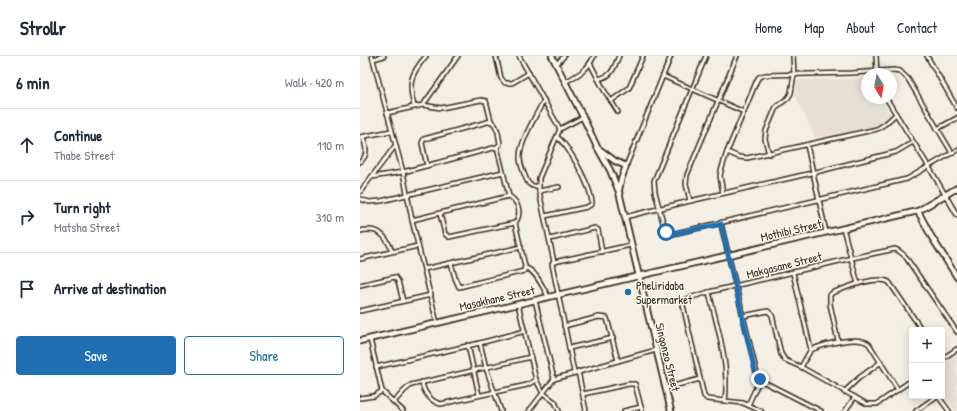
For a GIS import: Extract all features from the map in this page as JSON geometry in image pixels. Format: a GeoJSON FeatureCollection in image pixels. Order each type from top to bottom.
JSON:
{"type":"FeatureCollection","features":[{"type":"Feature","properties":{"kind":"street"},"geometry":{"type":"LineString","coordinates":[[384,56],[373,57],[402,172],[437,323]]}},
{"type":"Feature","properties":{"kind":"street"},"geometry":{"type":"LineString","coordinates":[[414,106],[411,93],[411,82],[417,67],[426,56]]}},
{"type":"Feature","properties":{"kind":"street"},"geometry":{"type":"LineString","coordinates":[[423,105],[458,56]]}},
{"type":"Feature","properties":{"kind":"street"},"geometry":{"type":"LineString","coordinates":[[496,56],[501,78],[505,84],[512,83],[529,73]]}},
{"type":"Feature","properties":{"kind":"street"},"geometry":{"type":"LineString","coordinates":[[519,56],[560,129]]}},
{"type":"Feature","properties":{"kind":"street","name":"Singonzo Street"},"geometry":{"type":"LineString","coordinates":[[552,56],[610,170],[619,192],[671,411]]}},
{"type":"Feature","properties":{"kind":"street"},"geometry":{"type":"LineString","coordinates":[[556,65],[564,56]]}},
{"type":"Feature","properties":{"kind":"street"},"geometry":{"type":"LineString","coordinates":[[566,82],[583,71],[594,56]]}},
{"type":"Feature","properties":{"kind":"street"},"geometry":{"type":"LineString","coordinates":[[598,79],[606,77],[611,73],[619,56]]}},
{"type":"Feature","properties":{"kind":"street"},"geometry":{"type":"LineString","coordinates":[[611,101],[629,88],[643,56]]}},
{"type":"Feature","properties":{"kind":"street"},"geometry":{"type":"LineString","coordinates":[[626,166],[671,56]]}},
{"type":"Feature","properties":{"kind":"street"},"geometry":{"type":"LineString","coordinates":[[706,56],[654,180],[655,192],[665,230],[668,234],[721,224],[907,179],[957,150]]}},
{"type":"Feature","properties":{"kind":"street"},"geometry":{"type":"LineString","coordinates":[[690,201],[686,178],[737,56]]}},
{"type":"Feature","properties":{"kind":"street"},"geometry":{"type":"LineString","coordinates":[[769,154],[765,139],[766,131],[776,108],[788,98],[791,93],[794,74],[793,56]]}},
{"type":"Feature","properties":{"kind":"street"},"geometry":{"type":"LineString","coordinates":[[876,56],[877,68]]}},
{"type":"Feature","properties":{"kind":"street"},"geometry":{"type":"LineString","coordinates":[[927,56],[957,108]]}},
{"type":"Feature","properties":{"kind":"street"},"geometry":{"type":"LineString","coordinates":[[590,63],[618,112]]}},
{"type":"Feature","properties":{"kind":"street"},"geometry":{"type":"LineString","coordinates":[[897,70],[905,75],[952,153]]}},
{"type":"Feature","properties":{"kind":"street"},"geometry":{"type":"LineString","coordinates":[[723,193],[720,174],[727,152],[760,77],[770,74],[861,73]]}},
{"type":"Feature","properties":{"kind":"street"},"geometry":{"type":"LineString","coordinates":[[663,76],[691,90],[744,112]]}},
{"type":"Feature","properties":{"kind":"street"},"geometry":{"type":"LineString","coordinates":[[387,113],[423,105],[441,108],[483,100],[487,102],[491,120],[500,137],[500,144],[498,147],[509,196],[518,205],[519,218],[516,223],[525,268],[521,273],[459,287],[455,278],[452,263]]}},
{"type":"Feature","properties":{"kind":"street"},"geometry":{"type":"LineString","coordinates":[[538,186],[531,186],[528,184],[520,163],[520,157],[528,132],[544,100]]}},
{"type":"Feature","properties":{"kind":"street"},"geometry":{"type":"LineString","coordinates":[[890,104],[957,215]]}},
{"type":"Feature","properties":{"kind":"street"},"geometry":{"type":"LineString","coordinates":[[727,152],[743,158],[769,154],[877,129],[886,124],[896,114]]}},
{"type":"Feature","properties":{"kind":"street"},"geometry":{"type":"LineString","coordinates":[[583,117],[560,129],[539,178],[538,191],[550,239],[554,262],[552,264],[552,268],[557,294],[569,348],[583,394],[586,411]]}},
{"type":"Feature","properties":{"kind":"street"},"geometry":{"type":"LineString","coordinates":[[937,129],[957,118]]}},
{"type":"Feature","properties":{"kind":"street"},"geometry":{"type":"LineString","coordinates":[[427,166],[422,143],[424,139],[491,120]]}},
{"type":"Feature","properties":{"kind":"street"},"geometry":{"type":"LineString","coordinates":[[360,162],[365,156],[366,151],[362,137],[391,131]]}},
{"type":"Feature","properties":{"kind":"street"},"geometry":{"type":"LineString","coordinates":[[545,216],[587,207],[592,204],[592,199],[586,182],[564,143],[557,137]]}},
{"type":"Feature","properties":{"kind":"street"},"geometry":{"type":"LineString","coordinates":[[624,218],[896,152],[913,142]]}},
{"type":"Feature","properties":{"kind":"street"},"geometry":{"type":"LineString","coordinates":[[807,145],[826,232]]}},
{"type":"Feature","properties":{"kind":"street"},"geometry":{"type":"LineString","coordinates":[[360,192],[395,146]]}},
{"type":"Feature","properties":{"kind":"street"},"geometry":{"type":"LineString","coordinates":[[372,177],[402,172],[498,147]]}},
{"type":"Feature","properties":{"kind":"street","name":"Singonzo Street"},"geometry":{"type":"LineString","coordinates":[[597,147],[615,161],[626,166],[619,192]]}},
{"type":"Feature","properties":{"kind":"street"},"geometry":{"type":"LineString","coordinates":[[360,199],[374,202],[503,172]]}},
{"type":"Feature","properties":{"kind":"street"},"geometry":{"type":"LineString","coordinates":[[538,191],[559,187]]}},
{"type":"Feature","properties":{"kind":"street","name":"Mothibi Street"},"geometry":{"type":"LineString","coordinates":[[638,276],[918,211],[957,188]]}},
{"type":"Feature","properties":{"kind":"street"},"geometry":{"type":"LineString","coordinates":[[412,220],[509,196]]}},
{"type":"Feature","properties":{"kind":"street"},"geometry":{"type":"LineString","coordinates":[[918,211],[931,236],[957,277]]}},
{"type":"Feature","properties":{"kind":"street"},"geometry":{"type":"LineString","coordinates":[[440,214],[445,234],[448,237],[516,223]]}},
{"type":"Feature","properties":{"kind":"street"},"geometry":{"type":"LineString","coordinates":[[721,224],[755,371],[760,379],[820,411]]}},
{"type":"Feature","properties":{"kind":"street"},"geometry":{"type":"LineString","coordinates":[[550,239],[595,228],[598,230],[602,252]]}},
{"type":"Feature","properties":{"kind":"street"},"geometry":{"type":"LineString","coordinates":[[843,228],[858,284]]}},
{"type":"Feature","properties":{"kind":"street"},"geometry":{"type":"LineString","coordinates":[[360,231],[372,230],[378,232],[388,240],[392,251]]}},
{"type":"Feature","properties":{"kind":"street"},"geometry":{"type":"LineString","coordinates":[[554,262],[632,245]]}},
{"type":"Feature","properties":{"kind":"street"},"geometry":{"type":"LineString","coordinates":[[360,259],[418,246]]}},
{"type":"Feature","properties":{"kind":"street"},"geometry":{"type":"LineString","coordinates":[[424,269],[521,247]]}},
{"type":"Feature","properties":{"kind":"street","name":"Makgasane Street"},"geometry":{"type":"LineString","coordinates":[[761,411],[748,405],[706,398],[703,392],[683,304],[690,296],[852,258],[896,250],[902,253],[957,332]]}},
{"type":"Feature","properties":{"kind":"street"},"geometry":{"type":"LineString","coordinates":[[525,268],[529,268],[534,273],[548,296]]}},
{"type":"Feature","properties":{"kind":"street"},"geometry":{"type":"LineString","coordinates":[[794,272],[812,350]]}},
{"type":"Feature","properties":{"kind":"street","name":"Masakhane Street"},"geometry":{"type":"LineString","coordinates":[[360,341],[638,276]]}},
{"type":"Feature","properties":{"kind":"street"},"geometry":{"type":"LineString","coordinates":[[360,285],[396,278],[402,301]]}},
{"type":"Feature","properties":{"kind":"street"},"geometry":{"type":"LineString","coordinates":[[838,341],[834,329],[829,297],[832,293],[858,284],[880,280],[887,281],[920,327]]}},
{"type":"Feature","properties":{"kind":"street"},"geometry":{"type":"LineString","coordinates":[[708,292],[725,363],[727,382],[725,401]]}},
{"type":"Feature","properties":{"kind":"street"},"geometry":{"type":"LineString","coordinates":[[360,311],[431,295]]}},
{"type":"Feature","properties":{"kind":"street"},"geometry":{"type":"LineString","coordinates":[[535,300],[554,379]]}},
{"type":"Feature","properties":{"kind":"street"},"geometry":{"type":"LineString","coordinates":[[518,304],[536,380],[543,393],[555,402],[559,411]]}},
{"type":"Feature","properties":{"kind":"street"},"geometry":{"type":"LineString","coordinates":[[743,316],[764,311],[770,312],[782,356],[785,360],[801,367],[867,404],[874,404],[909,382]]}},
{"type":"Feature","properties":{"kind":"street"},"geometry":{"type":"LineString","coordinates":[[564,326],[599,317],[605,317],[609,321],[618,361]]}},
{"type":"Feature","properties":{"kind":"street"},"geometry":{"type":"LineString","coordinates":[[376,367],[525,331]]}},
{"type":"Feature","properties":{"kind":"street"},"geometry":{"type":"LineString","coordinates":[[569,348],[613,338]]}},
{"type":"Feature","properties":{"kind":"street"},"geometry":{"type":"LineString","coordinates":[[370,339],[382,391],[403,411]]}},
{"type":"Feature","properties":{"kind":"street"},"geometry":{"type":"LineString","coordinates":[[801,367],[812,350],[823,345],[838,341],[863,341],[867,342],[898,390]]}},
{"type":"Feature","properties":{"kind":"street"},"geometry":{"type":"LineString","coordinates":[[480,343],[486,368],[500,411]]}},
{"type":"Feature","properties":{"kind":"street"},"geometry":{"type":"LineString","coordinates":[[468,345],[479,395]]}},
{"type":"Feature","properties":{"kind":"street"},"geometry":{"type":"LineString","coordinates":[[945,357],[957,349]]}},
{"type":"Feature","properties":{"kind":"street"},"geometry":{"type":"LineString","coordinates":[[529,411],[554,379],[656,350]]}},
{"type":"Feature","properties":{"kind":"street"},"geometry":{"type":"LineString","coordinates":[[394,402],[408,387],[422,382],[531,357]]}},
{"type":"Feature","properties":{"kind":"street"},"geometry":{"type":"LineString","coordinates":[[844,392],[880,362]]}},
{"type":"Feature","properties":{"kind":"street"},"geometry":{"type":"LineString","coordinates":[[666,388],[700,379]]}},
{"type":"Feature","properties":{"kind":"street"},"geometry":{"type":"LineString","coordinates":[[748,405],[760,379]]}},
{"type":"Feature","properties":{"kind":"street"},"geometry":{"type":"LineString","coordinates":[[422,382],[426,394],[431,399],[439,404],[444,404],[526,385],[536,380]]}},
{"type":"Feature","properties":{"kind":"street"},"geometry":{"type":"LineString","coordinates":[[583,394],[633,383],[636,387],[641,409],[624,411]]}},
{"type":"Feature","properties":{"kind":"street"},"geometry":{"type":"LineString","coordinates":[[360,398],[374,396],[382,391]]}},
{"type":"Feature","properties":{"kind":"street"},"geometry":{"type":"LineString","coordinates":[[845,411],[855,397]]}},
{"type":"Feature","properties":{"kind":"street"},"geometry":{"type":"LineString","coordinates":[[917,411],[934,399]]}},
{"type":"Feature","properties":{"kind":"street"},"geometry":{"type":"LineString","coordinates":[[940,399],[949,411]]}},
{"type":"Feature","properties":{"kind":"shaded area"},"geometry":{"type":"Polygon","coordinates":[[[861,79],[861,104],[885,104],[891,115],[875,127],[817,141],[795,95],[797,80],[861,79]]]}},
{"type":"Feature","properties":{"kind":"shaded area"},"geometry":{"type":"Polygon","coordinates":[[[957,354],[957,411],[955,411],[945,396],[945,362],[957,354]]]}},
{"type":"Feature","properties":{"kind":"place","name":"Pheliridaba Supermarket"},"geometry":{"type":"Point","coordinates":[628,292]}},
{"type":"Feature","properties":{"kind":"route"},"geometry":{"type":"LineString","coordinates":[[666,232],[668,234],[672,234],[721,224],[748,335],[755,371],[760,379]]}}]}
